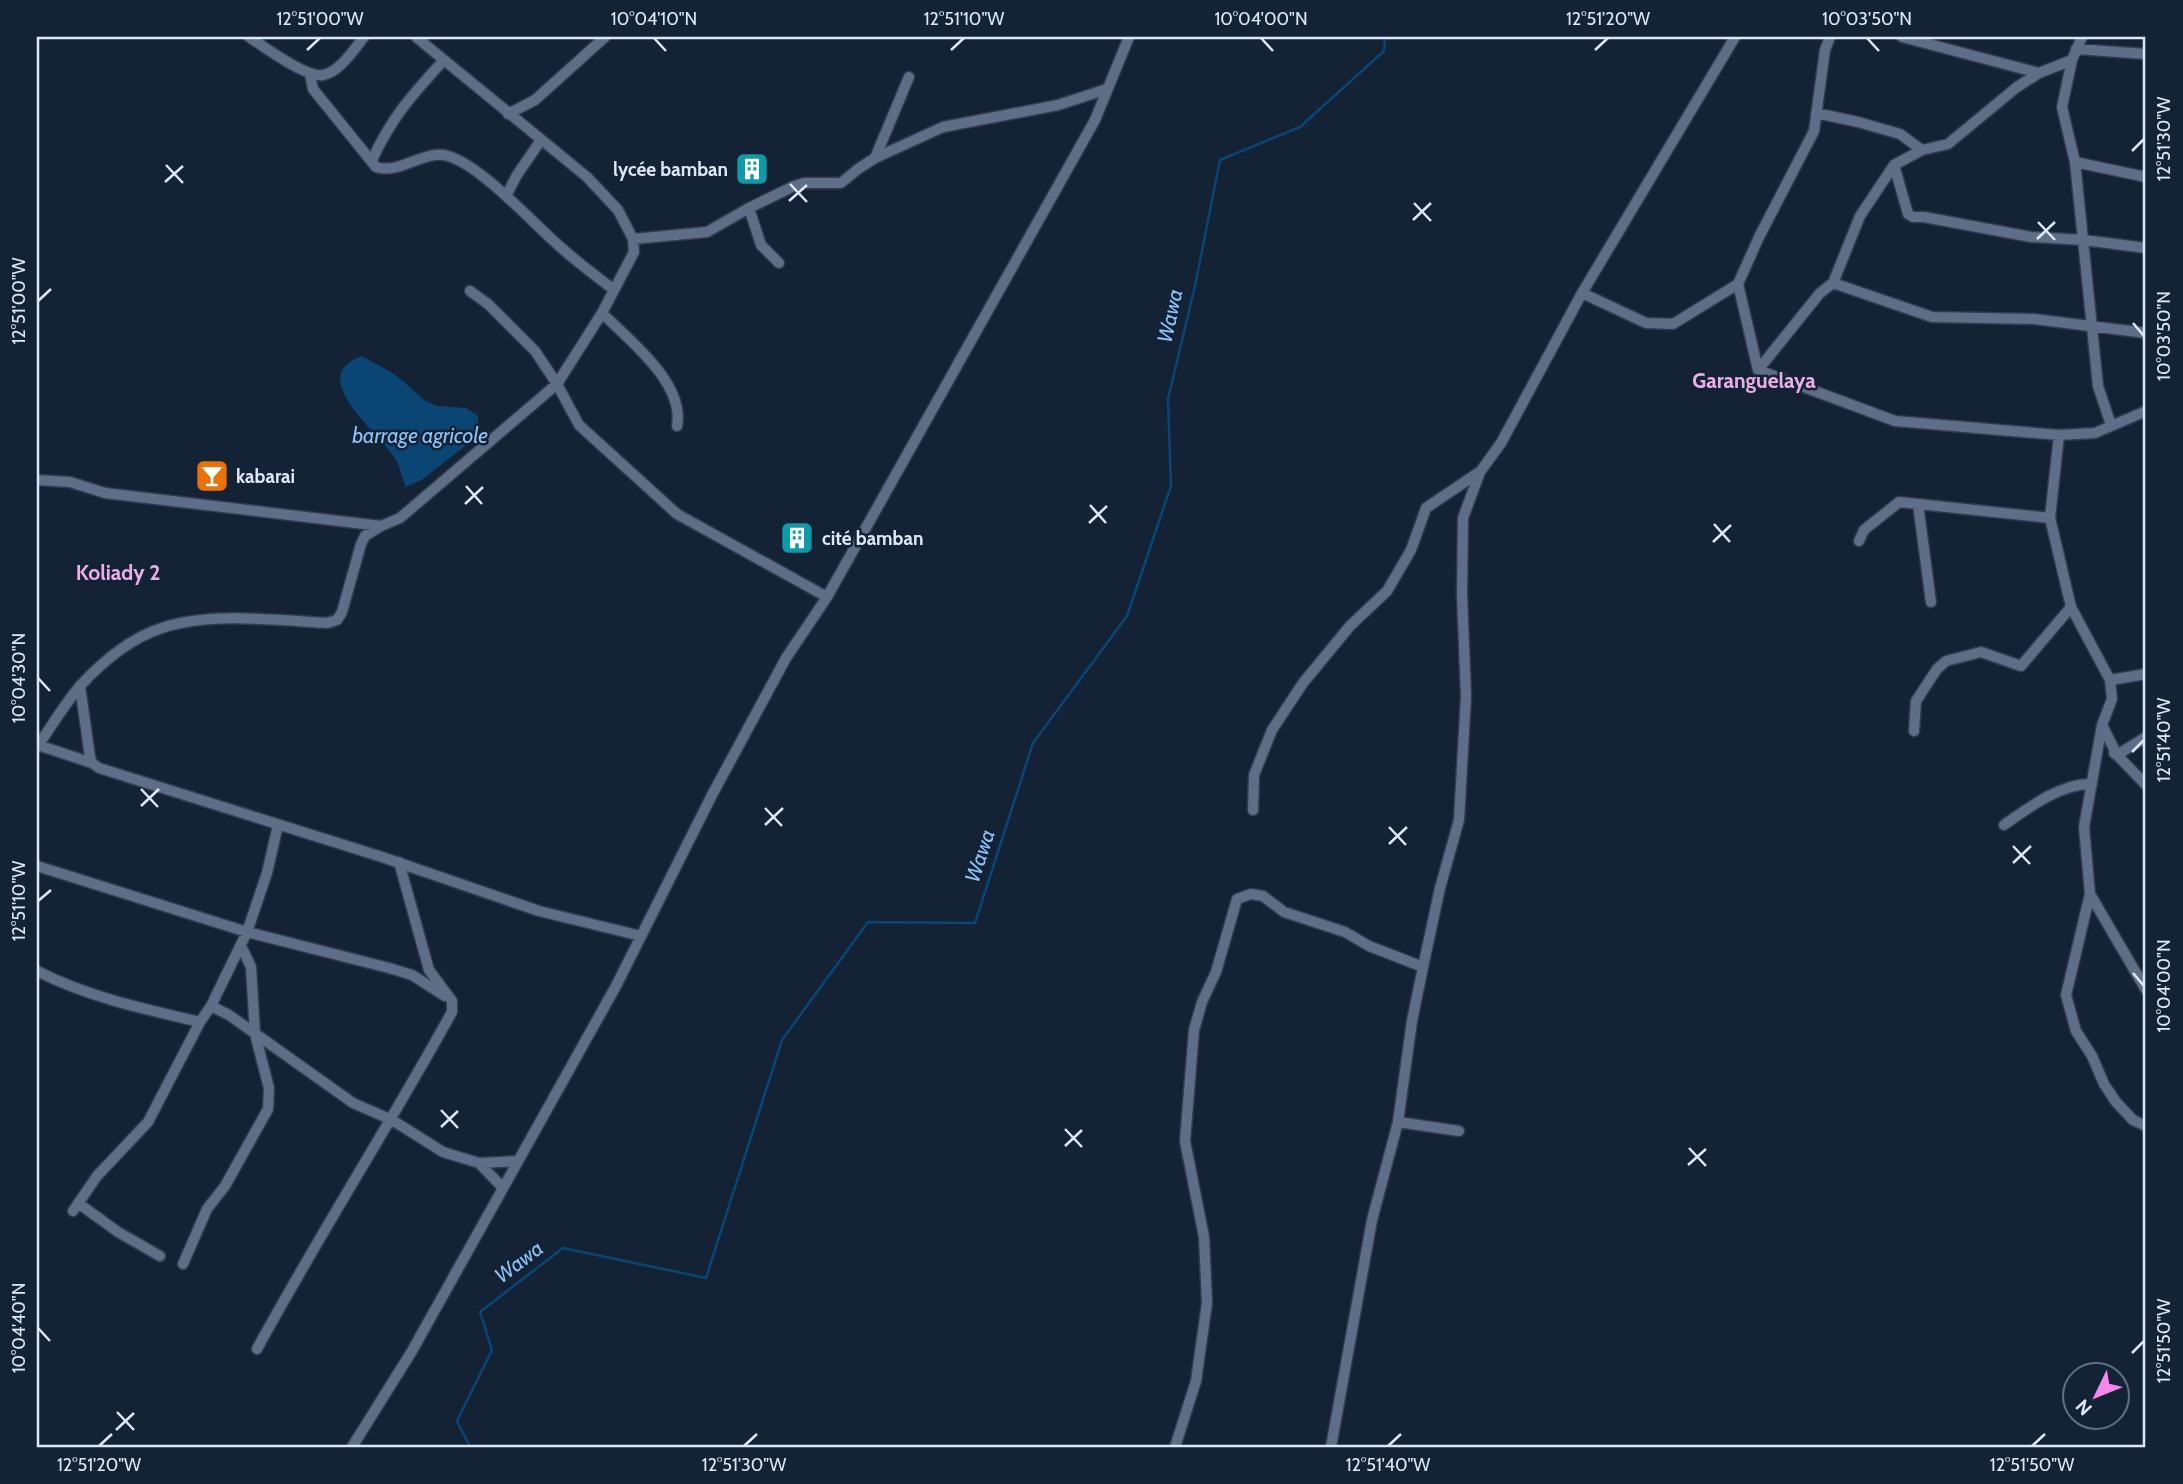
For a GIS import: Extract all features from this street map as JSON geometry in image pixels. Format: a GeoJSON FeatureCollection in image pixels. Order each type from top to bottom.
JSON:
{"type":"FeatureCollection","features":[{"type":"Feature","properties":{"kind":"street"},"geometry":{"type":"LineString","coordinates":[[249,37],[310,74],[325,75],[338,67],[364,37]]}},
{"type":"Feature","properties":{"kind":"street"},"geometry":{"type":"LineString","coordinates":[[416,37],[587,177],[618,210],[633,239],[634,252],[602,313],[556,384],[400,518],[365,536],[342,612],[337,620],[327,623],[231,619],[163,628],[125,647],[80,686],[38,746],[539,911],[641,936]]}},
{"type":"Feature","properties":{"kind":"street"},"geometry":{"type":"LineString","coordinates":[[508,114],[535,100],[605,37]]}},
{"type":"Feature","properties":{"kind":"street"},"geometry":{"type":"LineString","coordinates":[[352,1447],[412,1351],[616,986],[712,795],[786,658],[827,597],[1095,120],[1129,37]]}},
{"type":"Feature","properties":{"kind":"street"},"geometry":{"type":"LineString","coordinates":[[1331,1447],[1372,1220],[1398,1122],[1412,1021],[1423,967],[1440,888],[1459,820],[1466,695],[1462,595],[1463,518],[1480,472],[1501,443],[1582,293],[1735,37]]}},
{"type":"Feature","properties":{"kind":"street"},"geometry":{"type":"LineString","coordinates":[[1582,293],[1646,323],[1673,324],[1738,284],[1759,237],[1814,131],[1825,50],[1830,37]]}},
{"type":"Feature","properties":{"kind":"street"},"geometry":{"type":"LineString","coordinates":[[1902,37],[2039,74]]}},
{"type":"Feature","properties":{"kind":"street"},"geometry":{"type":"LineString","coordinates":[[2111,425],[2098,386],[2075,162],[2062,107],[2078,41],[2146,54]]}},
{"type":"Feature","properties":{"kind":"street"},"geometry":{"type":"LineString","coordinates":[[1759,370],[1821,293],[1833,283],[1860,216],[1894,165],[1923,150],[1948,145],[2017,87],[2072,60]]}},
{"type":"Feature","properties":{"kind":"street"},"geometry":{"type":"LineString","coordinates":[[372,160],[400,107],[443,61]]}},
{"type":"Feature","properties":{"kind":"street"},"geometry":{"type":"LineString","coordinates":[[310,74],[313,89],[376,167],[383,169],[435,153],[460,159],[506,196],[558,246],[614,290]]}},
{"type":"Feature","properties":{"kind":"street"},"geometry":{"type":"LineString","coordinates":[[875,158],[909,77]]}},
{"type":"Feature","properties":{"kind":"street"},"geometry":{"type":"LineString","coordinates":[[633,239],[707,232],[749,208],[804,183],[841,183],[875,158],[943,127],[1058,105],[1107,89]]}},
{"type":"Feature","properties":{"kind":"street"},"geometry":{"type":"LineString","coordinates":[[1816,113],[1900,134],[1923,150]]}},
{"type":"Feature","properties":{"kind":"street"},"geometry":{"type":"LineString","coordinates":[[506,196],[541,140]]}},
{"type":"Feature","properties":{"kind":"street"},"geometry":{"type":"LineString","coordinates":[[2075,162],[2146,177]]}},
{"type":"Feature","properties":{"kind":"street"},"geometry":{"type":"LineString","coordinates":[[1894,165],[1908,214],[1913,217],[2031,237],[2146,248]]}},
{"type":"Feature","properties":{"kind":"street"},"geometry":{"type":"LineString","coordinates":[[749,208],[761,245],[779,263]]}},
{"type":"Feature","properties":{"kind":"street"},"geometry":{"type":"LineString","coordinates":[[1833,283],[1932,317],[2034,319],[2146,333]]}},
{"type":"Feature","properties":{"kind":"street"},"geometry":{"type":"LineString","coordinates":[[1738,284],[1759,370]]}},
{"type":"Feature","properties":{"kind":"street"},"geometry":{"type":"LineString","coordinates":[[470,291],[488,304],[535,351],[579,425],[677,514],[827,597]]}},
{"type":"Feature","properties":{"kind":"street"},"geometry":{"type":"LineString","coordinates":[[602,313],[662,373],[677,405],[677,426]]}},
{"type":"Feature","properties":{"kind":"street"},"geometry":{"type":"LineString","coordinates":[[1759,370],[1895,421],[2059,435],[2095,433],[2146,411]]}},
{"type":"Feature","properties":{"kind":"street"},"geometry":{"type":"LineString","coordinates":[[2059,435],[2050,518],[2071,607],[2110,680],[2112,699],[2102,725],[2084,827],[2090,894],[2066,995],[2076,1031],[2092,1056],[2104,1084],[2133,1120],[2146,1125]]}},
{"type":"Feature","properties":{"kind":"street"},"geometry":{"type":"LineString","coordinates":[[1253,810],[1254,775],[1272,730],[1303,683],[1350,626],[1387,591],[1410,550],[1426,508],[1480,472]]}},
{"type":"Feature","properties":{"kind":"street"},"geometry":{"type":"LineString","coordinates":[[37,480],[70,482],[105,493],[381,526]]}},
{"type":"Feature","properties":{"kind":"street"},"geometry":{"type":"LineString","coordinates":[[1859,541],[1864,530],[1899,502],[2050,518]]}},
{"type":"Feature","properties":{"kind":"street"},"geometry":{"type":"LineString","coordinates":[[1918,503],[1931,602]]}},
{"type":"Feature","properties":{"kind":"street"},"geometry":{"type":"LineString","coordinates":[[1914,731],[1916,701],[1937,669],[1946,661],[1980,652],[2021,666],[2071,607]]}},
{"type":"Feature","properties":{"kind":"street"},"geometry":{"type":"LineString","coordinates":[[2110,680],[2146,674]]}},
{"type":"Feature","properties":{"kind":"street"},"geometry":{"type":"LineString","coordinates":[[80,686],[92,763]]}},
{"type":"Feature","properties":{"kind":"street"},"geometry":{"type":"LineString","coordinates":[[2102,725],[2117,755]]}},
{"type":"Feature","properties":{"kind":"street"},"geometry":{"type":"LineString","coordinates":[[2117,755],[2146,737]]}},
{"type":"Feature","properties":{"kind":"street"},"geometry":{"type":"LineString","coordinates":[[2099,744],[2117,755],[2146,785]]}},
{"type":"Feature","properties":{"kind":"street"},"geometry":{"type":"LineString","coordinates":[[2004,824],[2039,800],[2082,784],[2092,784]]}},
{"type":"Feature","properties":{"kind":"street"},"geometry":{"type":"LineString","coordinates":[[160,1256],[76,1207],[97,1176],[148,1122],[211,1006],[242,946],[267,873],[278,825]]}},
{"type":"Feature","properties":{"kind":"street"},"geometry":{"type":"LineString","coordinates":[[257,1349],[306,1258],[392,1120],[452,1012],[452,1001],[429,970],[399,863]]}},
{"type":"Feature","properties":{"kind":"street"},"geometry":{"type":"LineString","coordinates":[[37,866],[247,932],[412,975],[452,1001]]}},
{"type":"Feature","properties":{"kind":"street"},"geometry":{"type":"LineString","coordinates":[[1175,1447],[1196,1381],[1207,1303],[1205,1237],[1185,1141],[1194,1030],[1202,1002],[1216,972],[1237,899],[1251,894],[1263,896],[1284,912],[1345,932],[1369,946],[1423,967]]}},
{"type":"Feature","properties":{"kind":"street"},"geometry":{"type":"LineString","coordinates":[[2090,894],[2146,990]]}},
{"type":"Feature","properties":{"kind":"street"},"geometry":{"type":"LineString","coordinates":[[183,1264],[207,1209],[225,1186],[268,1109],[269,1088],[256,1034],[251,967],[242,946]]}},
{"type":"Feature","properties":{"kind":"street"},"geometry":{"type":"LineString","coordinates":[[37,971],[83,992],[132,1007],[200,1022]]}},
{"type":"Feature","properties":{"kind":"street"},"geometry":{"type":"LineString","coordinates":[[211,1006],[229,1015],[353,1103],[392,1120],[443,1152],[479,1163],[518,1161]]}},
{"type":"Feature","properties":{"kind":"street"},"geometry":{"type":"LineString","coordinates":[[1398,1122],[1459,1131]]}},
{"type":"Feature","properties":{"kind":"street"},"geometry":{"type":"LineString","coordinates":[[479,1163],[503,1188]]}},
{"type":"Feature","properties":{"kind":"water","name":"barrage agricole"},"geometry":{"type":"Polygon","coordinates":[[[362,356],[396,375],[424,400],[437,406],[466,408],[478,416],[478,436],[423,479],[406,487],[397,462],[343,391],[340,377],[346,365],[362,356]]]}},
{"type":"Feature","properties":{"kind":"waterway","name":"Wawa"},"geometry":{"type":"LineString","coordinates":[[470,1447],[457,1421],[492,1350],[480,1312],[563,1248],[706,1278],[782,1040],[868,922],[975,923],[1033,743],[1127,616],[1171,486],[1168,399],[1195,286],[1220,160],[1300,127],[1384,51],[1385,37]]}},
{"type":"Feature","properties":{"kind":"place","name":"lycée bamban"},"geometry":{"type":"Point","coordinates":[752,169]}},
{"type":"Feature","properties":{"kind":"place","name":"kabarai"},"geometry":{"type":"Point","coordinates":[212,476]}},
{"type":"Feature","properties":{"kind":"place","name":"cité bamban"},"geometry":{"type":"Point","coordinates":[797,538]}},
{"type":"Feature","properties":{"kind":"district","name":"Garanguelaya"},"geometry":{"type":"Point","coordinates":[1754,381]}},
{"type":"Feature","properties":{"kind":"district","name":"Koliady 2"},"geometry":{"type":"Point","coordinates":[118,573]}}]}
